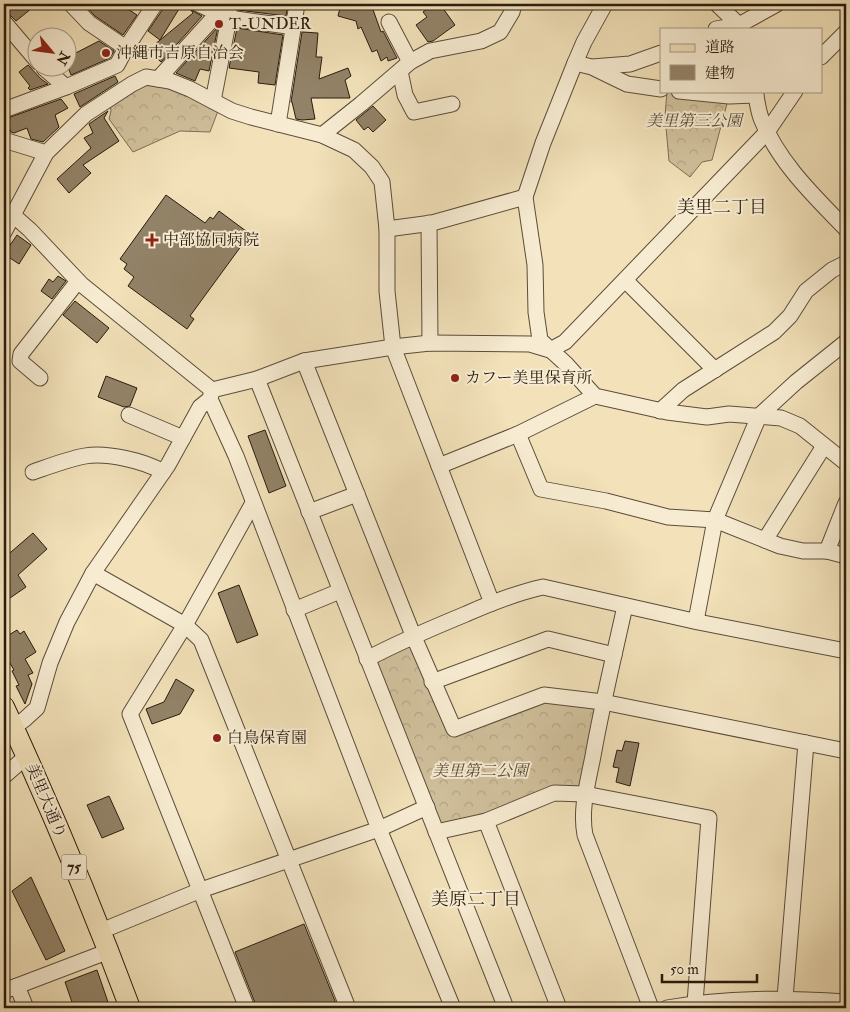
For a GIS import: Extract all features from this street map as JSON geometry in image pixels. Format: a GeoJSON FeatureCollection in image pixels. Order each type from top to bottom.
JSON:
{"type":"FeatureCollection","features":[{"type":"Feature","properties":{"kind":"main road","name":"美里大通り"},"geometry":{"type":"LineString","coordinates":[[4,707],[28,756],[101,931],[130,1008]]}},
{"type":"Feature","properties":{"kind":"street"},"geometry":{"type":"LineString","coordinates":[[71,4],[89,23],[126,48]]}},
{"type":"Feature","properties":{"kind":"street"},"geometry":{"type":"LineString","coordinates":[[4,110],[66,87],[117,65],[155,4]]}},
{"type":"Feature","properties":{"kind":"street"},"geometry":{"type":"LineString","coordinates":[[198,4],[294,27]]}},
{"type":"Feature","properties":{"kind":"street"},"geometry":{"type":"LineString","coordinates":[[278,124],[297,4]]}},
{"type":"Feature","properties":{"kind":"street"},"geometry":{"type":"LineString","coordinates":[[322,135],[405,66],[430,51],[481,41],[500,32],[512,12],[514,4]]}},
{"type":"Feature","properties":{"kind":"street"},"geometry":{"type":"LineString","coordinates":[[606,4],[584,42],[575,63],[543,143],[525,197],[535,265],[536,312],[540,340],[566,364],[595,396],[660,411],[707,417],[729,414],[781,418],[800,426],[846,463]]}},
{"type":"Feature","properties":{"kind":"street"},"geometry":{"type":"LineString","coordinates":[[717,4],[740,27],[777,4]]}},
{"type":"Feature","properties":{"kind":"street"},"geometry":{"type":"LineString","coordinates":[[158,79],[225,12]]}},
{"type":"Feature","properties":{"kind":"street"},"geometry":{"type":"LineString","coordinates":[[213,101],[225,12]]}},
{"type":"Feature","properties":{"kind":"street"},"geometry":{"type":"LineString","coordinates":[[389,22],[405,66],[405,95],[414,112],[452,104]]}},
{"type":"Feature","properties":{"kind":"street"},"geometry":{"type":"LineString","coordinates":[[6,30],[28,52]]}},
{"type":"Feature","properties":{"kind":"street"},"geometry":{"type":"LineString","coordinates":[[822,56],[846,32]]}},
{"type":"Feature","properties":{"kind":"street"},"geometry":{"type":"LineString","coordinates":[[592,67],[630,64],[660,52]]}},
{"type":"Feature","properties":{"kind":"street"},"geometry":{"type":"LineString","coordinates":[[575,63],[592,67],[627,84],[660,89]]}},
{"type":"Feature","properties":{"kind":"street"},"geometry":{"type":"LineString","coordinates":[[117,65],[132,84]]}},
{"type":"Feature","properties":{"kind":"street"},"geometry":{"type":"LineString","coordinates":[[4,232],[46,153],[86,114],[146,77],[177,83],[232,111],[322,135],[354,150],[372,166],[382,182],[387,229],[387,291],[394,347],[492,603]]}},
{"type":"Feature","properties":{"kind":"street"},"geometry":{"type":"LineString","coordinates":[[56,78],[66,87]]}},
{"type":"Feature","properties":{"kind":"street"},"geometry":{"type":"LineString","coordinates":[[689,92],[729,96],[755,93],[760,116],[767,132],[796,177],[846,229]]}},
{"type":"Feature","properties":{"kind":"street"},"geometry":{"type":"LineString","coordinates":[[13,728],[37,708],[50,663],[67,622],[93,573],[163,472],[200,407],[211,395],[304,361],[394,347],[430,343],[530,344],[550,350],[565,342],[767,132],[795,92]]}},
{"type":"Feature","properties":{"kind":"street"},"geometry":{"type":"LineString","coordinates":[[4,140],[46,153]]}},
{"type":"Feature","properties":{"kind":"street"},"geometry":{"type":"LineString","coordinates":[[387,229],[429,223],[525,197]]}},
{"type":"Feature","properties":{"kind":"street"},"geometry":{"type":"LineString","coordinates":[[12,215],[30,230],[78,281],[211,395],[379,829],[453,1008]]}},
{"type":"Feature","properties":{"kind":"street"},"geometry":{"type":"LineString","coordinates":[[429,223],[430,343]]}},
{"type":"Feature","properties":{"kind":"street"},"geometry":{"type":"LineString","coordinates":[[660,411],[683,390],[774,332],[790,316],[806,291],[832,270],[846,263]]}},
{"type":"Feature","properties":{"kind":"street"},"geometry":{"type":"LineString","coordinates":[[626,280],[715,370]]}},
{"type":"Feature","properties":{"kind":"street"},"geometry":{"type":"LineString","coordinates":[[40,378],[20,361],[21,354],[78,281]]}},
{"type":"Feature","properties":{"kind":"street"},"geometry":{"type":"LineString","coordinates":[[696,622],[714,520],[759,416],[796,382],[846,342]]}},
{"type":"Feature","properties":{"kind":"street"},"geometry":{"type":"LineString","coordinates":[[304,361],[432,682],[454,729],[544,695],[603,702],[846,751]]}},
{"type":"Feature","properties":{"kind":"street"},"geometry":{"type":"LineString","coordinates":[[258,379],[506,1008]]}},
{"type":"Feature","properties":{"kind":"street"},"geometry":{"type":"LineString","coordinates":[[439,466],[518,434],[595,396]]}},
{"type":"Feature","properties":{"kind":"street"},"geometry":{"type":"LineString","coordinates":[[129,415],[183,438]]}},
{"type":"Feature","properties":{"kind":"street"},"geometry":{"type":"LineString","coordinates":[[518,434],[540,489],[606,501],[668,517],[714,520],[780,546],[803,550],[827,551],[846,556]]}},
{"type":"Feature","properties":{"kind":"street"},"geometry":{"type":"LineString","coordinates":[[765,540],[824,446]]}},
{"type":"Feature","properties":{"kind":"street"},"geometry":{"type":"LineString","coordinates":[[33,472],[86,455],[126,458],[155,467],[163,472]]}},
{"type":"Feature","properties":{"kind":"street"},"geometry":{"type":"LineString","coordinates":[[309,512],[357,494]]}},
{"type":"Feature","properties":{"kind":"street"},"geometry":{"type":"LineString","coordinates":[[247,1008],[130,714],[185,625],[253,503]]}},
{"type":"Feature","properties":{"kind":"street"},"geometry":{"type":"LineString","coordinates":[[827,551],[846,503]]}},
{"type":"Feature","properties":{"kind":"street"},"geometry":{"type":"LineString","coordinates":[[93,573],[185,625],[201,640],[348,1008]]}},
{"type":"Feature","properties":{"kind":"street"},"geometry":{"type":"LineString","coordinates":[[367,659],[413,635],[492,603],[543,587],[696,622],[846,651]]}},
{"type":"Feature","properties":{"kind":"street"},"geometry":{"type":"LineString","coordinates":[[294,610],[340,591]]}},
{"type":"Feature","properties":{"kind":"street"},"geometry":{"type":"LineString","coordinates":[[625,606],[603,702],[585,794],[582,822],[585,836],[651,1008]]}},
{"type":"Feature","properties":{"kind":"street"},"geometry":{"type":"LineString","coordinates":[[432,682],[548,639],[614,655]]}},
{"type":"Feature","properties":{"kind":"street"},"geometry":{"type":"LineString","coordinates":[[785,998],[806,743]]}},
{"type":"Feature","properties":{"kind":"street"},"geometry":{"type":"LineString","coordinates":[[4,776],[28,756]]}},
{"type":"Feature","properties":{"kind":"street"},"geometry":{"type":"LineString","coordinates":[[436,832],[486,821],[554,793],[585,794],[709,818],[694,1003]]}},
{"type":"Feature","properties":{"kind":"street"},"geometry":{"type":"LineString","coordinates":[[101,931],[201,890],[379,829],[427,808]]}},
{"type":"Feature","properties":{"kind":"street"},"geometry":{"type":"LineString","coordinates":[[486,821],[559,1008]]}},
{"type":"Feature","properties":{"kind":"street"},"geometry":{"type":"LineString","coordinates":[[26,1008],[10,988],[109,951]]}},
{"type":"Feature","properties":{"kind":"street"},"geometry":{"type":"LineString","coordinates":[[667,1008],[694,1003],[785,998],[846,1002]]}},
{"type":"Feature","properties":{"kind":"green space"},"geometry":{"type":"Polygon","coordinates":[[[145,83],[172,88],[218,111],[210,132],[180,131],[133,152],[109,119],[110,104],[145,83]]]}},
{"type":"Feature","properties":{"kind":"green space","name":"美里第三公園"},"geometry":{"type":"Polygon","coordinates":[[[667,92],[729,96],[712,160],[702,162],[690,177],[669,161],[665,116],[667,92]]]}},
{"type":"Feature","properties":{"kind":"green space","name":"美里第二公園"},"geometry":{"type":"Polygon","coordinates":[[[413,635],[454,729],[544,695],[603,702],[585,793],[554,793],[436,832],[367,659],[413,635]]]}},
{"type":"Feature","properties":{"kind":"building"},"geometry":{"type":"Polygon","coordinates":[[[4,4],[37,4],[16,21],[4,13],[4,4]]]}},
{"type":"Feature","properties":{"kind":"building"},"geometry":{"type":"Polygon","coordinates":[[[84,4],[120,4],[137,15],[123,35],[95,16],[84,4]]]}},
{"type":"Feature","properties":{"kind":"building"},"geometry":{"type":"Polygon","coordinates":[[[164,4],[182,4],[160,40],[148,31],[163,9],[164,4]]]}},
{"type":"Feature","properties":{"kind":"building"},"geometry":{"type":"Polygon","coordinates":[[[239,4],[288,4],[286,16],[238,10],[239,4]]]}},
{"type":"Feature","properties":{"kind":"building"},"geometry":{"type":"Polygon","coordinates":[[[341,4],[371,4],[381,32],[383,31],[397,58],[388,61],[387,57],[381,61],[377,50],[372,52],[361,27],[358,29],[356,21],[338,16],[341,4]]]}},
{"type":"Feature","properties":{"kind":"building"},"geometry":{"type":"Polygon","coordinates":[[[437,4],[440,8],[442,7],[455,25],[433,41],[428,42],[416,25],[427,17],[423,12],[437,4]]]}},
{"type":"Feature","properties":{"kind":"building"},"geometry":{"type":"Polygon","coordinates":[[[191,10],[202,16],[161,62],[148,50],[193,13],[191,10]]]}},
{"type":"Feature","properties":{"kind":"building"},"geometry":{"type":"Polygon","coordinates":[[[218,27],[209,71],[200,69],[195,81],[176,73],[218,27]]]}},
{"type":"Feature","properties":{"kind":"building"},"geometry":{"type":"Polygon","coordinates":[[[237,28],[283,35],[275,85],[258,83],[259,72],[229,68],[237,28]]]}},
{"type":"Feature","properties":{"kind":"building"},"geometry":{"type":"Polygon","coordinates":[[[302,32],[318,33],[316,57],[322,57],[319,79],[348,68],[351,76],[345,80],[350,98],[311,98],[315,119],[302,120],[296,119],[291,102],[302,32]]]}},
{"type":"Feature","properties":{"kind":"building"},"geometry":{"type":"Polygon","coordinates":[[[99,41],[114,51],[110,58],[78,72],[78,52],[99,41]]]}},
{"type":"Feature","properties":{"kind":"building"},"geometry":{"type":"Polygon","coordinates":[[[28,65],[28,78],[40,78],[48,84],[30,90],[28,88],[30,86],[19,72],[28,65]]]}},
{"type":"Feature","properties":{"kind":"building"},"geometry":{"type":"Polygon","coordinates":[[[115,76],[118,82],[80,107],[74,94],[115,76]]]}},
{"type":"Feature","properties":{"kind":"building"},"geometry":{"type":"Polygon","coordinates":[[[61,99],[68,108],[55,115],[59,127],[43,142],[31,139],[27,128],[14,133],[11,132],[5,119],[61,99]]]}},
{"type":"Feature","properties":{"kind":"building"},"geometry":{"type":"Polygon","coordinates":[[[373,106],[386,120],[373,132],[368,127],[364,130],[356,120],[373,106]]]}},
{"type":"Feature","properties":{"kind":"building"},"geometry":{"type":"Polygon","coordinates":[[[108,111],[104,118],[119,141],[83,165],[91,173],[69,193],[57,179],[91,148],[84,138],[93,133],[89,124],[108,111]]]}},
{"type":"Feature","properties":{"kind":"building"},"geometry":{"type":"Polygon","coordinates":[[[166,195],[205,223],[210,217],[213,219],[219,211],[250,234],[190,316],[194,319],[187,329],[128,286],[134,277],[124,269],[127,264],[120,259],[166,195]]]}},
{"type":"Feature","properties":{"kind":"building"},"geometry":{"type":"Polygon","coordinates":[[[17,235],[31,245],[19,264],[4,254],[17,235]]]}},
{"type":"Feature","properties":{"kind":"building"},"geometry":{"type":"Polygon","coordinates":[[[58,276],[66,281],[52,299],[41,291],[49,279],[53,282],[58,276]]]}},
{"type":"Feature","properties":{"kind":"building"},"geometry":{"type":"Polygon","coordinates":[[[75,301],[109,328],[97,343],[63,315],[75,301]]]}},
{"type":"Feature","properties":{"kind":"building"},"geometry":{"type":"Polygon","coordinates":[[[106,376],[137,388],[130,406],[124,407],[98,397],[106,376]]]}},
{"type":"Feature","properties":{"kind":"building"},"geometry":{"type":"Polygon","coordinates":[[[265,430],[286,486],[269,493],[248,436],[265,430]]]}},
{"type":"Feature","properties":{"kind":"building"},"geometry":{"type":"Polygon","coordinates":[[[33,533],[47,549],[18,575],[26,587],[10,598],[4,590],[4,558],[33,533]]]}},
{"type":"Feature","properties":{"kind":"building"},"geometry":{"type":"Polygon","coordinates":[[[239,585],[258,635],[237,643],[218,593],[239,585]]]}},
{"type":"Feature","properties":{"kind":"building"},"geometry":{"type":"Polygon","coordinates":[[[17,630],[20,634],[24,631],[36,652],[25,659],[33,673],[28,675],[32,684],[25,704],[16,686],[19,685],[12,671],[14,670],[4,653],[4,638],[17,630]]]}},
{"type":"Feature","properties":{"kind":"building"},"geometry":{"type":"Polygon","coordinates":[[[176,679],[194,690],[180,714],[152,724],[146,709],[164,702],[176,679]]]}},
{"type":"Feature","properties":{"kind":"building"},"geometry":{"type":"Polygon","coordinates":[[[625,741],[639,743],[630,786],[616,782],[619,768],[613,767],[617,750],[622,751],[625,741]]]}},
{"type":"Feature","properties":{"kind":"building"},"geometry":{"type":"Polygon","coordinates":[[[109,796],[124,829],[102,838],[87,805],[109,796]]]}},
{"type":"Feature","properties":{"kind":"building"},"geometry":{"type":"Polygon","coordinates":[[[31,877],[65,951],[46,960],[12,891],[31,877]]]}},
{"type":"Feature","properties":{"kind":"building"},"geometry":{"type":"Polygon","coordinates":[[[304,924],[337,1006],[333,1008],[257,1008],[235,952],[304,924]]]}},
{"type":"Feature","properties":{"kind":"building"},"geometry":{"type":"Polygon","coordinates":[[[97,970],[110,1008],[74,1008],[65,982],[97,970]]]}},
{"type":"Feature","properties":{"kind":"place","name":"T-UNDER"},"geometry":{"type":"Point","coordinates":[219,24]}},
{"type":"Feature","properties":{"kind":"place","name":"沖縄市吉原自治会"},"geometry":{"type":"Point","coordinates":[106,53]}},
{"type":"Feature","properties":{"kind":"place","name":"中部協同病院"},"geometry":{"type":"Point","coordinates":[152,240]}},
{"type":"Feature","properties":{"kind":"place","name":"カフー美里保育所"},"geometry":{"type":"Point","coordinates":[455,378]}},
{"type":"Feature","properties":{"kind":"place","name":"白鳥保育園"},"geometry":{"type":"Point","coordinates":[217,738]}},
{"type":"Feature","properties":{"kind":"district","name":"美里二丁目"},"geometry":{"type":"Point","coordinates":[722,207]}},
{"type":"Feature","properties":{"kind":"district","name":"美原二丁目"},"geometry":{"type":"Point","coordinates":[476,899]}}]}
